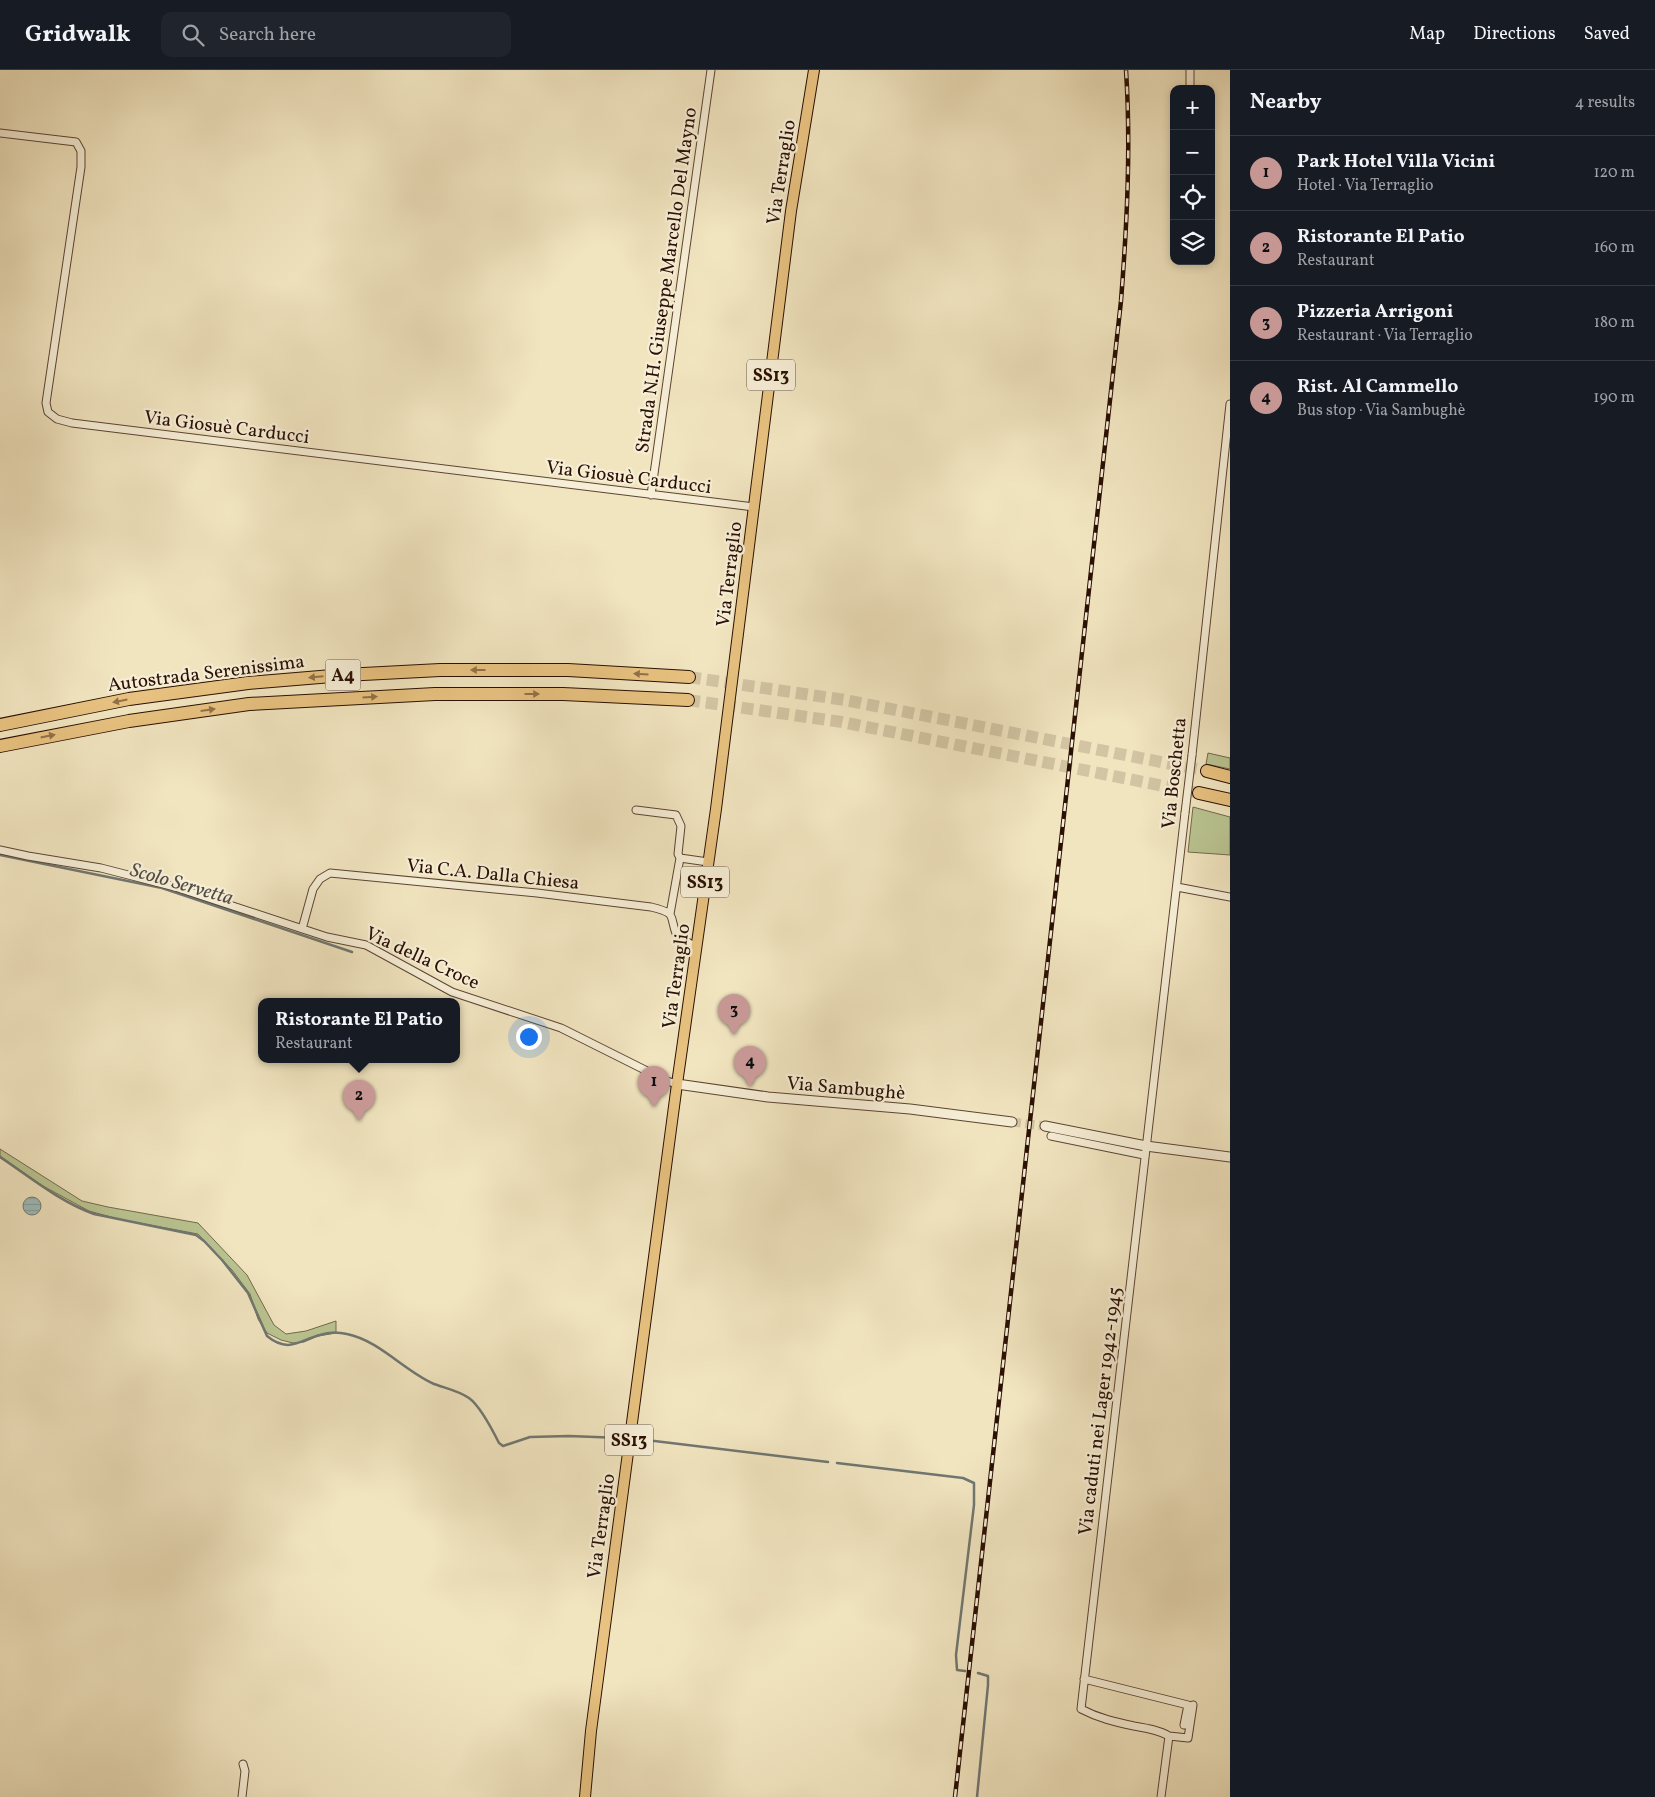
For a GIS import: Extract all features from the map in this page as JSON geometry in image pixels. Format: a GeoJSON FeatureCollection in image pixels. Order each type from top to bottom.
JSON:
{"type":"FeatureCollection","features":[{"type":"Feature","properties":{"kind":"highway","name":"Autostrada Serenissima"},"geometry":{"type":"LineString","coordinates":[[0,725],[138,698],[248,683],[344,675],[440,670],[568,670],[689,677]]}},
{"type":"Feature","properties":{"kind":"highway","name":"Autostrada Serenissima"},"geometry":{"type":"LineString","coordinates":[[0,746],[129,721],[249,704],[435,694],[563,694],[688,700]]}},
{"type":"Feature","properties":{"kind":"highway"},"geometry":{"type":"LineString","coordinates":[[1207,771],[1230,777]]}},
{"type":"Feature","properties":{"kind":"highway"},"geometry":{"type":"LineString","coordinates":[[1199,793],[1230,800]]}},
{"type":"Feature","properties":{"kind":"main road","name":"Via Terraglio"},"geometry":{"type":"LineString","coordinates":[[585,1797],[591,1731],[708,862],[791,211],[814,70]]}},
{"type":"Feature","properties":{"kind":"street","name":"Strada N.H. Giuseppe Marcello Del Mayno"},"geometry":{"type":"LineString","coordinates":[[651,495],[711,70]]}},
{"type":"Feature","properties":{"kind":"street"},"geometry":{"type":"LineString","coordinates":[[1190,70],[1190,85]]}},
{"type":"Feature","properties":{"kind":"street","name":"Via Giosuè Carducci"},"geometry":{"type":"LineString","coordinates":[[0,133],[76,142],[81,151],[81,167],[46,403],[48,412],[57,419],[72,423],[754,507]]}},
{"type":"Feature","properties":{"kind":"street","name":"Via Boschetta"},"geometry":{"type":"LineString","coordinates":[[1146,1151],[1230,404]]}},
{"type":"Feature","properties":{"kind":"street"},"geometry":{"type":"LineString","coordinates":[[636,810],[676,815],[681,826],[678,854],[680,858],[670,914],[674,919],[676,933],[681,939],[696,947]]}},
{"type":"Feature","properties":{"kind":"street","name":"Via della Croce"},"geometry":{"type":"LineString","coordinates":[[0,850],[101,868],[175,887],[327,937],[366,945],[452,992],[561,1028],[667,1081],[677,1084]]}},
{"type":"Feature","properties":{"kind":"street"},"geometry":{"type":"LineString","coordinates":[[680,858],[708,862]]}},
{"type":"Feature","properties":{"kind":"street","name":"Via C.A. Dalla Chiesa"},"geometry":{"type":"LineString","coordinates":[[302,929],[313,889],[320,878],[330,873],[614,902],[664,910],[670,914]]}},
{"type":"Feature","properties":{"kind":"street"},"geometry":{"type":"LineString","coordinates":[[1177,887],[1230,897]]}},
{"type":"Feature","properties":{"kind":"street","name":"Via Sambughè"},"geometry":{"type":"LineString","coordinates":[[677,1084],[768,1097],[910,1109],[1012,1122]]}},
{"type":"Feature","properties":{"kind":"street"},"geometry":{"type":"LineString","coordinates":[[1045,1126],[1146,1151]]}},
{"type":"Feature","properties":{"kind":"street"},"geometry":{"type":"LineString","coordinates":[[1051,1136],[1146,1151],[1230,1157]]}},
{"type":"Feature","properties":{"kind":"street","name":"Via caduti nei Lager 1942-1945"},"geometry":{"type":"LineString","coordinates":[[1146,1151],[1081,1709],[1094,1716],[1113,1722],[1160,1731],[1169,1736],[1188,1738],[1193,1705]]}},
{"type":"Feature","properties":{"kind":"street"},"geometry":{"type":"LineString","coordinates":[[1084,1679],[1188,1706],[1184,1725]]}},
{"type":"Feature","properties":{"kind":"street"},"geometry":{"type":"LineString","coordinates":[[1161,1797],[1169,1736]]}},
{"type":"Feature","properties":{"kind":"street"},"geometry":{"type":"LineString","coordinates":[[242,1797],[245,1770],[243,1764]]}},
{"type":"Feature","properties":{"kind":"green space"},"geometry":{"type":"Polygon","coordinates":[[[1208,753],[1230,758],[1230,769],[1206,764],[1208,753]]]}},
{"type":"Feature","properties":{"kind":"green space"},"geometry":{"type":"Polygon","coordinates":[[[1193,807],[1230,817],[1230,855],[1188,852],[1193,807]]]}},
{"type":"Feature","properties":{"kind":"green space"},"geometry":{"type":"Polygon","coordinates":[[[0,1149],[82,1201],[198,1223],[247,1275],[274,1325],[286,1334],[306,1331],[336,1321],[336,1333],[318,1336],[304,1342],[293,1343],[281,1340],[267,1333],[258,1319],[250,1294],[232,1270],[198,1234],[118,1219],[89,1211],[43,1186],[0,1156],[0,1149]]]}},
{"type":"Feature","properties":{"kind":"water"},"geometry":{"type":"Polygon","coordinates":[[[32,1197],[38,1200],[41,1206],[38,1212],[32,1215],[26,1212],[23,1206],[26,1200],[32,1197]]]}},
{"type":"Feature","properties":{"kind":"waterway","name":"Scolo Servetta"},"geometry":{"type":"LineString","coordinates":[[0,855],[162,888],[352,952]]}},
{"type":"Feature","properties":{"kind":"waterway"},"geometry":{"type":"LineString","coordinates":[[0,1157],[57,1196],[81,1209],[94,1214],[196,1235],[222,1260],[248,1293],[267,1336],[288,1345],[323,1334],[337,1333],[347,1334],[370,1343],[423,1378],[469,1398],[482,1413],[499,1443],[503,1446],[530,1437],[621,1438]]}},
{"type":"Feature","properties":{"kind":"waterway"},"geometry":{"type":"LineString","coordinates":[[638,1439],[828,1462]]}},
{"type":"Feature","properties":{"kind":"waterway"},"geometry":{"type":"LineString","coordinates":[[837,1463],[963,1478],[974,1483],[974,1505],[956,1655],[957,1670],[965,1671]]}},
{"type":"Feature","properties":{"kind":"waterway"},"geometry":{"type":"LineString","coordinates":[[977,1797],[988,1685],[988,1676],[978,1673]]}},
{"type":"Feature","properties":{"kind":"tunnel"},"geometry":{"type":"LineString","coordinates":[[689,677],[845,700],[1207,771]]}},
{"type":"Feature","properties":{"kind":"tunnel"},"geometry":{"type":"LineString","coordinates":[[688,700],[842,722],[1199,793]]}},
{"type":"Feature","properties":{"kind":"tunnel"},"geometry":{"type":"LineString","coordinates":[[1012,1122],[1045,1126]]}},
{"type":"Feature","properties":{"kind":"railway"},"geometry":{"type":"LineString","coordinates":[[955,1797],[1121,301],[1128,186],[1126,70]]}},
{"type":"Feature","properties":{"kind":"place","name":"Pizzeria Arrigoni"},"geometry":{"type":"Point","coordinates":[734,1035]}},
{"type":"Feature","properties":{"kind":"place","name":"Rist. Al Cammello"},"geometry":{"type":"Point","coordinates":[750,1087]}},
{"type":"Feature","properties":{"kind":"place","name":"Park Hotel Villa Vicini"},"geometry":{"type":"Point","coordinates":[654,1107]}},
{"type":"Feature","properties":{"kind":"place","name":"Ristorante El Patio"},"geometry":{"type":"Point","coordinates":[359,1121]}}]}
